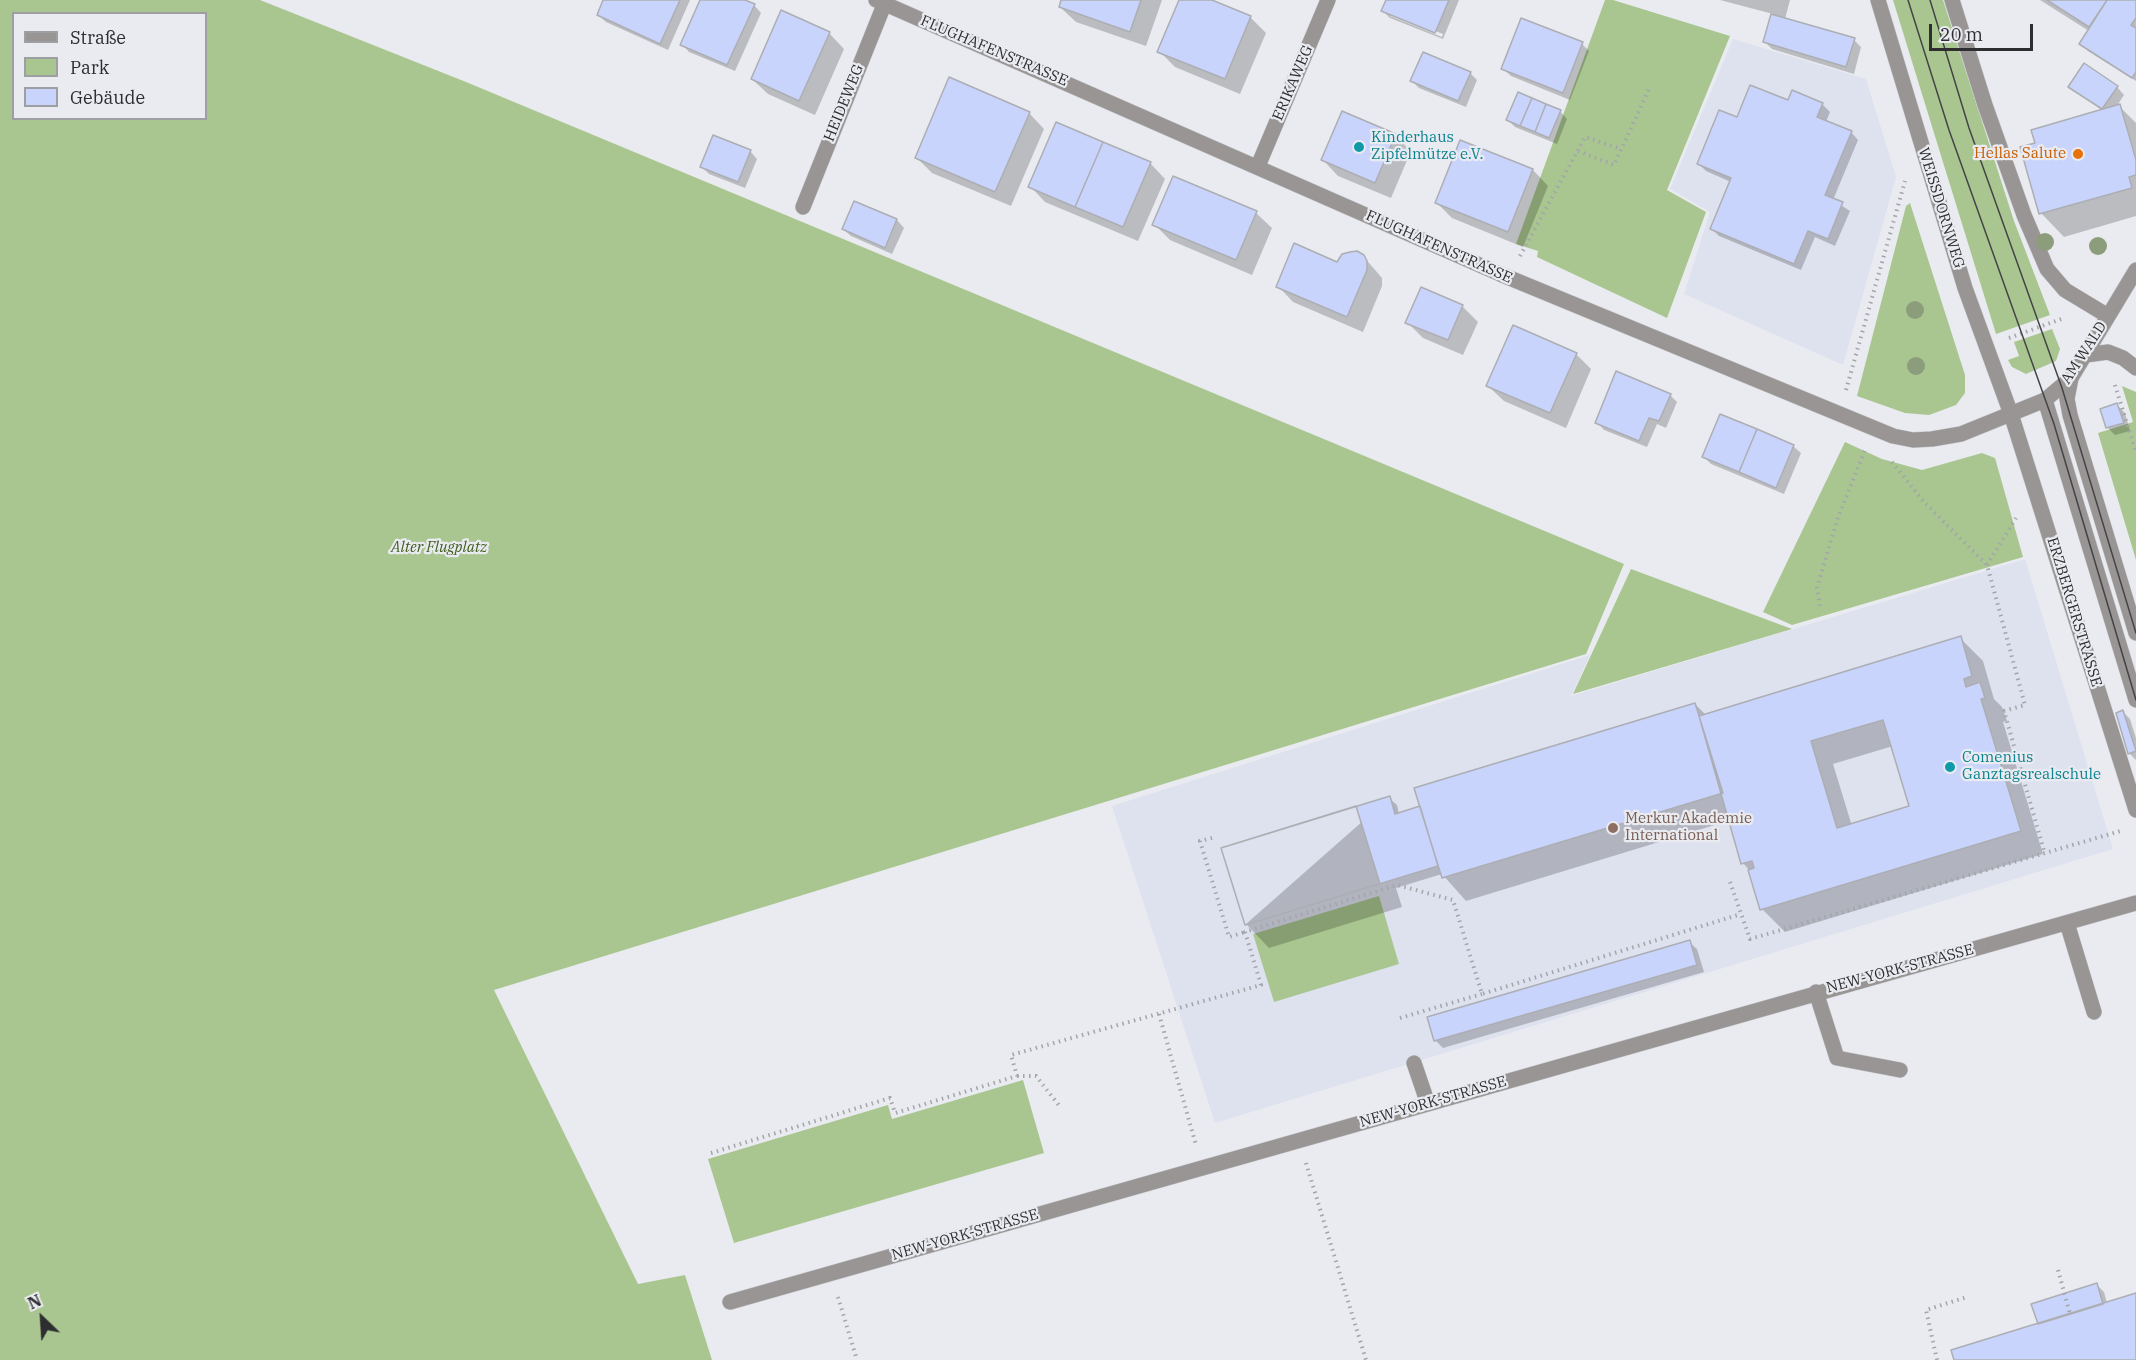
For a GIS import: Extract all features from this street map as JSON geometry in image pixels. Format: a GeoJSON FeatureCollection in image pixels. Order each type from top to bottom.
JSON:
{"type":"FeatureCollection","features":[{"type":"Feature","properties":{"kind":"street","name":"ERIKAWEG"},"geometry":{"type":"LineString","coordinates":[[1258,166],[1328,0]]}},
{"type":"Feature","properties":{"kind":"street","name":"WEISSDORNWEG"},"geometry":{"type":"LineString","coordinates":[[1878,0],[1989,360],[2011,414]]}},
{"type":"Feature","properties":{"kind":"street"},"geometry":{"type":"LineString","coordinates":[[1952,0],[2024,215],[2047,269],[2065,290],[2108,316]]}},
{"type":"Feature","properties":{"kind":"street","name":"FLUGHAFENSTRASSE"},"geometry":{"type":"LineString","coordinates":[[882,1],[1511,279],[1874,430],[1913,440],[1932,440],[1961,434],[2011,414]]}},
{"type":"Feature","properties":{"kind":"street","name":"HEIDEWEG"},"geometry":{"type":"LineString","coordinates":[[803,207],[882,1]]}},
{"type":"Feature","properties":{"kind":"street"},"geometry":{"type":"LineString","coordinates":[[2136,270],[2136,290]]}},
{"type":"Feature","properties":{"kind":"street","name":"AM WALD"},"geometry":{"type":"LineString","coordinates":[[2011,414],[2045,400],[2071,378],[2136,270]]}},
{"type":"Feature","properties":{"kind":"street"},"geometry":{"type":"LineString","coordinates":[[2086,355],[2108,352],[2124,358],[2136,368]]}},
{"type":"Feature","properties":{"kind":"street"},"geometry":{"type":"LineString","coordinates":[[2071,378],[2067,399],[2070,415],[2136,633]]}},
{"type":"Feature","properties":{"kind":"street"},"geometry":{"type":"LineString","coordinates":[[2045,400],[2136,700]]}},
{"type":"Feature","properties":{"kind":"street","name":"ERZBERGERSTRASSE"},"geometry":{"type":"LineString","coordinates":[[2011,414],[2136,810]]}},
{"type":"Feature","properties":{"kind":"street","name":"NEW-YORK-STRASSE"},"geometry":{"type":"LineString","coordinates":[[730,1302],[2136,903]]}},
{"type":"Feature","properties":{"kind":"street"},"geometry":{"type":"LineString","coordinates":[[2067,923],[2094,1012]]}},
{"type":"Feature","properties":{"kind":"street"},"geometry":{"type":"LineString","coordinates":[[1816,992],[1837,1058],[1900,1070]]}},
{"type":"Feature","properties":{"kind":"street"},"geometry":{"type":"LineString","coordinates":[[1414,1063],[1428,1104]]}},
{"type":"Feature","properties":{"kind":"path"},"geometry":{"type":"LineString","coordinates":[[1577,151],[1614,165],[1649,89]]}},
{"type":"Feature","properties":{"kind":"path"},"geometry":{"type":"LineString","coordinates":[[1511,279],[1524,247],[1585,137],[1621,149]]}},
{"type":"Feature","properties":{"kind":"path"},"geometry":{"type":"LineString","coordinates":[[1839,414],[1906,176],[1928,167]]}},
{"type":"Feature","properties":{"kind":"path"},"geometry":{"type":"LineString","coordinates":[[1989,360],[2010,352],[2005,339],[2073,315]]}},
{"type":"Feature","properties":{"kind":"path"},"geometry":{"type":"LineString","coordinates":[[2112,375],[2136,453]]}},
{"type":"Feature","properties":{"kind":"path"},"geometry":{"type":"LineString","coordinates":[[1874,430],[1896,469],[1987,565],[2025,705],[2004,711],[2044,851]]}},
{"type":"Feature","properties":{"kind":"path"},"geometry":{"type":"LineString","coordinates":[[1820,606],[1817,588],[1837,520],[1874,430]]}},
{"type":"Feature","properties":{"kind":"path"},"geometry":{"type":"LineString","coordinates":[[1987,565],[2016,517],[2014,507]]}},
{"type":"Feature","properties":{"kind":"path"},"geometry":{"type":"LineString","coordinates":[[1730,882],[1750,939],[2044,851],[2127,830]]}},
{"type":"Feature","properties":{"kind":"path"},"geometry":{"type":"LineString","coordinates":[[1212,838],[1200,842],[1228,937],[1397,885],[1453,900],[1482,994]]}},
{"type":"Feature","properties":{"kind":"path"},"geometry":{"type":"LineString","coordinates":[[1400,1018],[1741,914]]}},
{"type":"Feature","properties":{"kind":"path"},"geometry":{"type":"LineString","coordinates":[[1017,1076],[1011,1055],[1262,985],[1245,932]]}},
{"type":"Feature","properties":{"kind":"path"},"geometry":{"type":"LineString","coordinates":[[1158,1014],[1187,1118]]}},
{"type":"Feature","properties":{"kind":"path"},"geometry":{"type":"LineString","coordinates":[[711,1153],[890,1098],[895,1113],[1017,1076],[1036,1076],[1061,1108]]}},
{"type":"Feature","properties":{"kind":"path"},"geometry":{"type":"LineString","coordinates":[[1300,1141],[1366,1360]]}},
{"type":"Feature","properties":{"kind":"path"},"geometry":{"type":"LineString","coordinates":[[2058,1270],[2070,1314]]}},
{"type":"Feature","properties":{"kind":"path"},"geometry":{"type":"LineString","coordinates":[[831,1273],[857,1360]]}},
{"type":"Feature","properties":{"kind":"path"},"geometry":{"type":"LineString","coordinates":[[1937,1360],[1926,1310],[1967,1297]]}},
{"type":"Feature","properties":{"kind":"shaded area"},"geometry":{"type":"Polygon","coordinates":[[[1733,39],[1866,79],[1896,177],[1843,365],[1684,294],[1710,212],[1670,189],[1733,39]]]}},
{"type":"Feature","properties":{"kind":"shaded area","name":"Merkur Akademie International"},"geometry":{"type":"Polygon","coordinates":[[[2025,559],[2113,849],[1215,1123],[1112,806],[1590,655],[1571,696],[2025,559]]]}},
{"type":"Feature","properties":{"kind":"green space","name":"Alter Flugplatz"},"geometry":{"type":"Polygon","coordinates":[[[0,0],[260,0],[466,82],[1624,564],[1586,654],[494,990],[638,1284],[685,1275],[712,1360],[0,1360],[0,0]]]}},
{"type":"Feature","properties":{"kind":"green space"},"geometry":{"type":"Polygon","coordinates":[[[1605,0],[1613,0],[1730,36],[1667,190],[1706,212],[1667,318],[1537,257],[1538,251],[1516,244],[1605,0]]]}},
{"type":"Feature","properties":{"kind":"green space"},"geometry":{"type":"Polygon","coordinates":[[[1893,0],[1943,0],[2014,221],[2050,315],[1996,334],[1893,0]]]}},
{"type":"Feature","properties":{"kind":"green space"},"geometry":{"type":"Polygon","coordinates":[[[1910,203],[1965,375],[1965,393],[1956,405],[1929,415],[1905,413],[1857,396],[1906,206],[1910,203]]]}},
{"type":"Feature","properties":{"kind":"green space"},"geometry":{"type":"Polygon","coordinates":[[[2052,329],[2060,349],[2056,361],[2026,374],[2012,367],[2008,360],[2019,356],[2014,342],[2052,329]]]}},
{"type":"Feature","properties":{"kind":"green space"},"geometry":{"type":"Polygon","coordinates":[[[2122,386],[2136,392],[2136,560],[2098,433],[2133,422],[2122,386]]]}},
{"type":"Feature","properties":{"kind":"green space"},"geometry":{"type":"Polygon","coordinates":[[[1845,442],[1882,459],[1922,470],[1982,453],[1995,458],[2023,557],[1792,625],[1763,612],[1845,442]]]}},
{"type":"Feature","properties":{"kind":"green space"},"geometry":{"type":"Polygon","coordinates":[[[1631,569],[1792,629],[1573,694],[1631,569]]]}},
{"type":"Feature","properties":{"kind":"green space"},"geometry":{"type":"Polygon","coordinates":[[[1379,896],[1399,964],[1274,1002],[1253,934],[1379,896]]]}},
{"type":"Feature","properties":{"kind":"green space"},"geometry":{"type":"Polygon","coordinates":[[[1023,1080],[1044,1153],[734,1243],[708,1159],[888,1105],[892,1119],[1023,1080]]]}},
{"type":"Feature","properties":{"kind":"building"},"geometry":{"type":"Polygon","coordinates":[[[603,0],[680,0],[660,44],[597,15],[603,0]]]}},
{"type":"Feature","properties":{"kind":"building"},"geometry":{"type":"Polygon","coordinates":[[[700,0],[745,0],[755,4],[727,65],[680,45],[700,0]]]}},
{"type":"Feature","properties":{"kind":"building"},"geometry":{"type":"Polygon","coordinates":[[[1061,0],[1141,0],[1130,32],[1059,7],[1061,0]]]}},
{"type":"Feature","properties":{"kind":"building"},"geometry":{"type":"Polygon","coordinates":[[[1179,0],[1212,0],[1251,16],[1225,79],[1157,52],[1179,0]]]}},
{"type":"Feature","properties":{"kind":"building"},"geometry":{"type":"Polygon","coordinates":[[[1386,0],[1449,0],[1435,33],[1381,11],[1386,0]]]}},
{"type":"Feature","properties":{"kind":"building"},"geometry":{"type":"Polygon","coordinates":[[[2047,0],[2107,0],[2089,27],[2047,0]]]}},
{"type":"Feature","properties":{"kind":"building"},"geometry":{"type":"Polygon","coordinates":[[[2107,0],[2136,0],[2136,18],[2131,25],[2136,28],[2136,72],[2132,78],[2079,44],[2107,0]]]}},
{"type":"Feature","properties":{"kind":"building"},"geometry":{"type":"Polygon","coordinates":[[[781,10],[830,32],[799,101],[751,79],[781,10]]]}},
{"type":"Feature","properties":{"kind":"building"},"geometry":{"type":"Polygon","coordinates":[[[1771,14],[1855,38],[1846,67],[1763,42],[1771,14]]]}},
{"type":"Feature","properties":{"kind":"building"},"geometry":{"type":"Polygon","coordinates":[[[1521,18],[1583,42],[1563,93],[1501,69],[1521,18]]]}},
{"type":"Feature","properties":{"kind":"building"},"geometry":{"type":"Polygon","coordinates":[[[1423,52],[1471,72],[1458,101],[1410,81],[1423,52]]]}},
{"type":"Feature","properties":{"kind":"building"},"geometry":{"type":"Polygon","coordinates":[[[2084,63],[2118,86],[2102,109],[2068,87],[2084,63]]]}},
{"type":"Feature","properties":{"kind":"building"},"geometry":{"type":"Polygon","coordinates":[[[949,77],[1030,112],[995,192],[915,158],[949,77]]]}},
{"type":"Feature","properties":{"kind":"building"},"geometry":{"type":"Polygon","coordinates":[[[1750,85],[1788,100],[1792,90],[1823,103],[1817,117],[1852,131],[1825,195],[1843,202],[1828,239],[1808,231],[1794,264],[1710,229],[1731,178],[1697,164],[1719,110],[1737,117],[1750,85]]]}},
{"type":"Feature","properties":{"kind":"building"},"geometry":{"type":"Polygon","coordinates":[[[1518,92],[1532,98],[1520,126],[1506,120],[1518,92]]]}},
{"type":"Feature","properties":{"kind":"building"},"geometry":{"type":"Polygon","coordinates":[[[1532,98],[1546,104],[1535,132],[1520,126],[1532,98]]]}},
{"type":"Feature","properties":{"kind":"building"},"geometry":{"type":"Polygon","coordinates":[[[1546,104],[1561,110],[1549,138],[1535,132],[1546,104]]]}},
{"type":"Feature","properties":{"kind":"building","name":"Hellas Salute"},"geometry":{"type":"Polygon","coordinates":[[[2120,104],[2136,160],[2136,175],[2129,177],[2132,188],[2039,214],[2020,147],[2035,143],[2031,130],[2120,104]]]}},
{"type":"Feature","properties":{"kind":"building","name":"Kinderhaus Zipfelmütze e.V."},"geometry":{"type":"Polygon","coordinates":[[[1342,111],[1396,134],[1375,183],[1321,160],[1342,111]]]}},
{"type":"Feature","properties":{"kind":"building"},"geometry":{"type":"Polygon","coordinates":[[[1056,122],[1103,142],[1075,207],[1028,187],[1056,122]]]}},
{"type":"Feature","properties":{"kind":"building"},"geometry":{"type":"Polygon","coordinates":[[[713,135],[751,150],[738,182],[700,167],[713,135]]]}},
{"type":"Feature","properties":{"kind":"building"},"geometry":{"type":"Polygon","coordinates":[[[1460,140],[1533,169],[1508,232],[1435,203],[1460,140]]]}},
{"type":"Feature","properties":{"kind":"building"},"geometry":{"type":"Polygon","coordinates":[[[1103,142],[1151,162],[1123,227],[1075,207],[1103,142]]]}},
{"type":"Feature","properties":{"kind":"building"},"geometry":{"type":"Polygon","coordinates":[[[1173,176],[1257,211],[1236,260],[1152,225],[1173,176]]]}},
{"type":"Feature","properties":{"kind":"building"},"geometry":{"type":"Polygon","coordinates":[[[854,201],[897,219],[885,248],[842,229],[854,201]]]}},
{"type":"Feature","properties":{"kind":"building"},"geometry":{"type":"Polygon","coordinates":[[[1294,243],[1337,262],[1342,254],[1357,251],[1364,255],[1367,270],[1347,317],[1276,287],[1294,243]]]}},
{"type":"Feature","properties":{"kind":"building"},"geometry":{"type":"Polygon","coordinates":[[[1421,287],[1463,305],[1448,340],[1405,323],[1421,287]]]}},
{"type":"Feature","properties":{"kind":"building"},"geometry":{"type":"Polygon","coordinates":[[[1513,325],[1577,353],[1550,413],[1486,386],[1513,325]]]}},
{"type":"Feature","properties":{"kind":"building"},"geometry":{"type":"Polygon","coordinates":[[[1616,371],[1671,394],[1659,421],[1649,418],[1639,441],[1595,423],[1616,371]]]}},
{"type":"Feature","properties":{"kind":"building"},"geometry":{"type":"Polygon","coordinates":[[[2117,403],[2124,423],[2106,428],[2100,409],[2117,403]]]}},
{"type":"Feature","properties":{"kind":"building"},"geometry":{"type":"Polygon","coordinates":[[[1720,414],[1757,429],[1739,472],[1702,457],[1720,414]]]}},
{"type":"Feature","properties":{"kind":"building"},"geometry":{"type":"Polygon","coordinates":[[[1757,429],[1794,445],[1776,488],[1739,472],[1757,429]]]}},
{"type":"Feature","properties":{"kind":"building","name":"Comenius Ganztagsrealschule"},"geometry":{"type":"Polygon","coordinates":[[[1961,636],[1972,676],[1964,679],[1966,687],[1980,682],[1985,698],[1981,699],[2021,831],[1760,910],[1748,870],[1754,868],[1752,861],[1741,864],[1699,716],[1961,636]],[[1883,720],[1811,741],[1837,828],[1909,806],[1883,720]]]}},
{"type":"Feature","properties":{"kind":"building"},"geometry":{"type":"Polygon","coordinates":[[[1695,703],[1723,793],[1442,878],[1414,788],[1695,703]]]}},
{"type":"Feature","properties":{"kind":"building"},"geometry":{"type":"Polygon","coordinates":[[[2123,710],[2136,751],[2128,754],[2116,713],[2123,710]]]}},
{"type":"Feature","properties":{"kind":"building"},"geometry":{"type":"Polygon","coordinates":[[[1390,796],[1395,814],[1420,806],[1438,866],[1245,925],[1221,848],[1390,796]]]}},
{"type":"Feature","properties":{"kind":"building"},"geometry":{"type":"Polygon","coordinates":[[[1356,806],[1380,884],[1245,925],[1221,848],[1356,806]]]}},
{"type":"Feature","properties":{"kind":"building"},"geometry":{"type":"Polygon","coordinates":[[[1690,940],[1697,965],[1434,1041],[1427,1017],[1690,940]]]}},
{"type":"Feature","properties":{"kind":"building"},"geometry":{"type":"Polygon","coordinates":[[[2097,1283],[2103,1304],[2038,1324],[2031,1304],[2097,1283]]]}},
{"type":"Feature","properties":{"kind":"building"},"geometry":{"type":"Polygon","coordinates":[[[2136,1293],[2136,1360],[1954,1360],[1951,1350],[2136,1293]]]}},
{"type":"Feature","properties":{"kind":"tram line"},"geometry":{"type":"LineString","coordinates":[[1908,0],[1949,130],[2054,424],[2136,700]]}},
{"type":"Feature","properties":{"kind":"tram line"},"geometry":{"type":"LineString","coordinates":[[1930,0],[1969,128],[2062,388],[2136,633]]}},
{"type":"Feature","properties":{"kind":"place","name":"Kinderhaus Zipfelmütze e.V."},"geometry":{"type":"Point","coordinates":[1359,147]}},
{"type":"Feature","properties":{"kind":"place","name":"Hellas Salute"},"geometry":{"type":"Point","coordinates":[2078,154]}},
{"type":"Feature","properties":{"kind":"place","name":"Comenius Ganztagsrealschule"},"geometry":{"type":"Point","coordinates":[1950,767]}},
{"type":"Feature","properties":{"kind":"place","name":"Merkur Akademie International"},"geometry":{"type":"Point","coordinates":[1613,828]}}]}
